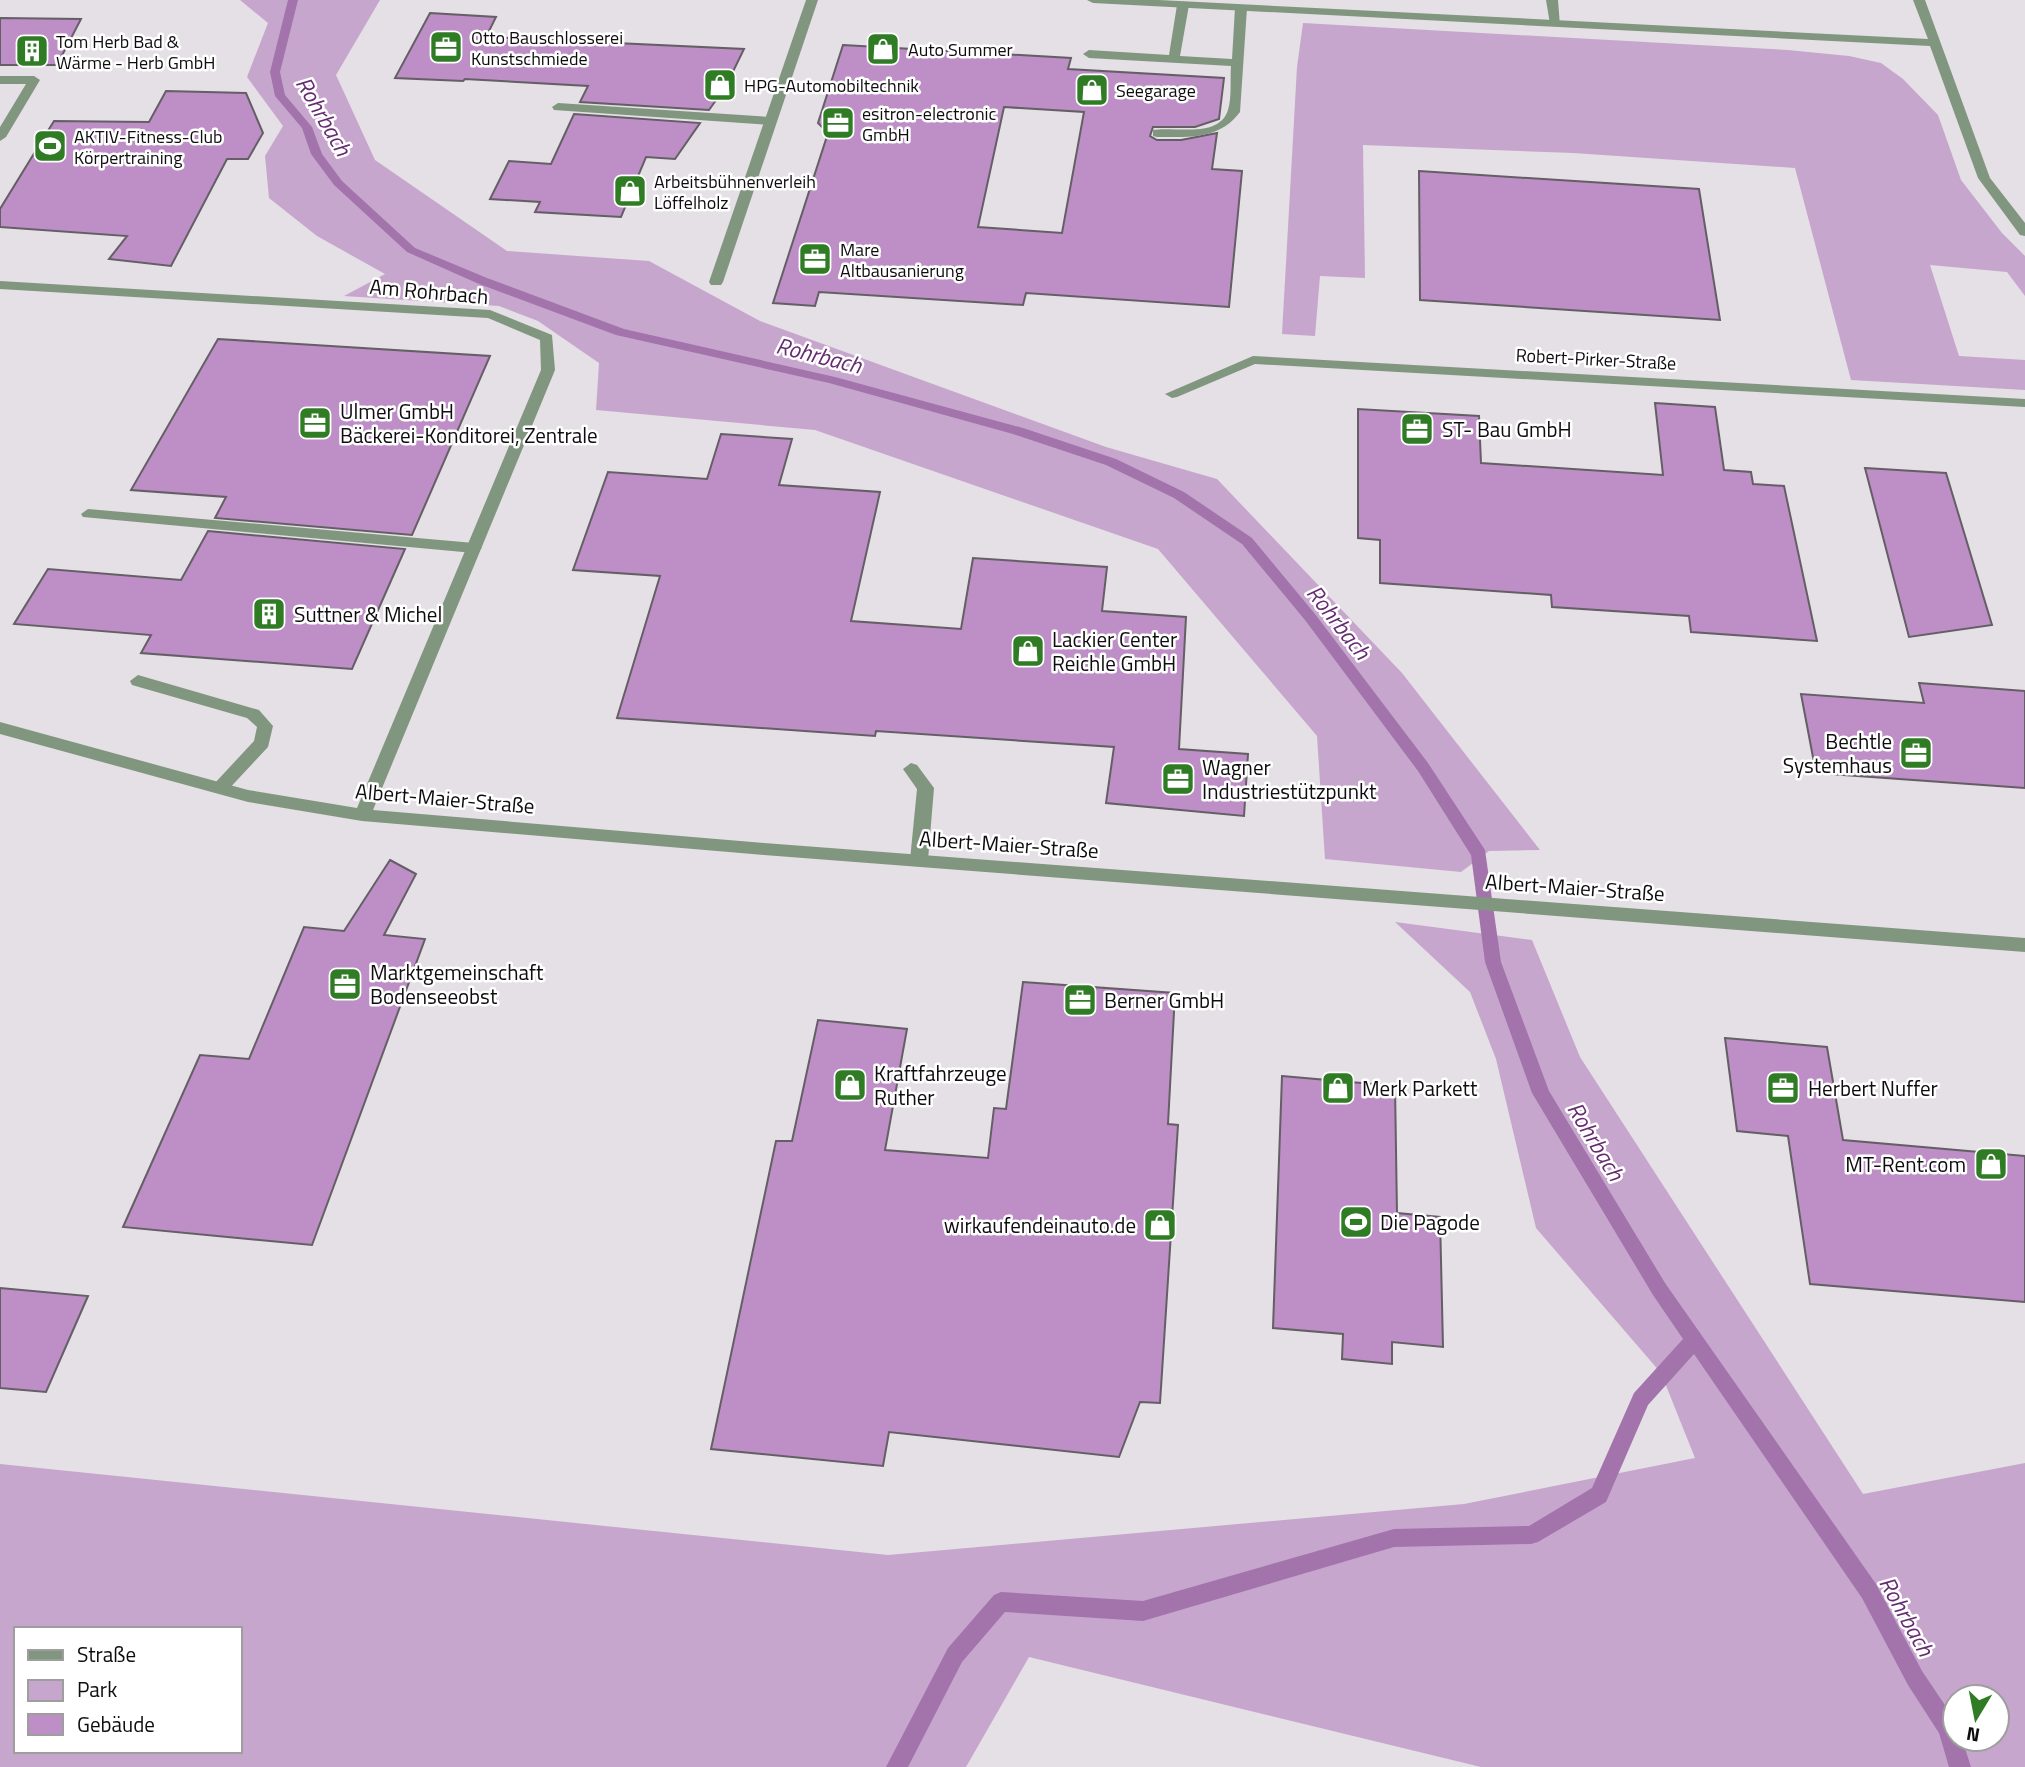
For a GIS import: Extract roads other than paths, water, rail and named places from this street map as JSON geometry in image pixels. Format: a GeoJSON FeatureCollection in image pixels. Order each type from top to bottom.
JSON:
{"type":"FeatureCollection","features":[{"type":"Feature","properties":{"kind":"street"},"geometry":{"type":"LineString","coordinates":[[716,282],[812,0]]}},
{"type":"Feature","properties":{"kind":"street"},"geometry":{"type":"LineString","coordinates":[[1093,0],[1934,43]]}},
{"type":"Feature","properties":{"kind":"street"},"geometry":{"type":"LineString","coordinates":[[1552,0],[1556,23]]}},
{"type":"Feature","properties":{"kind":"street"},"geometry":{"type":"LineString","coordinates":[[1919,0],[1984,178],[2025,232]]}},
{"type":"Feature","properties":{"kind":"street"},"geometry":{"type":"LineString","coordinates":[[1174,59],[1183,5]]}},
{"type":"Feature","properties":{"kind":"street"},"geometry":{"type":"LineString","coordinates":[[1157,133],[1206,134],[1226,124],[1234,112],[1241,8]]}},
{"type":"Feature","properties":{"kind":"street"},"geometry":{"type":"LineString","coordinates":[[1089,54],[1238,63]]}},
{"type":"Feature","properties":{"kind":"street"},"geometry":{"type":"LineString","coordinates":[[0,80],[34,80],[0,137]]}},
{"type":"Feature","properties":{"kind":"street"},"geometry":{"type":"LineString","coordinates":[[558,107],[771,121]]}},
{"type":"Feature","properties":{"kind":"street","name":"Am Rohrbach"},"geometry":{"type":"LineString","coordinates":[[0,285],[490,314],[547,338],[548,370],[362,815]]}},
{"type":"Feature","properties":{"kind":"street","name":"Robert-Pirker-Straße"},"geometry":{"type":"LineString","coordinates":[[1172,394],[1253,360],[2025,403]]}},
{"type":"Feature","properties":{"kind":"street"},"geometry":{"type":"LineString","coordinates":[[88,514],[474,548]]}},
{"type":"Feature","properties":{"kind":"street"},"geometry":{"type":"LineString","coordinates":[[138,681],[253,714],[265,726],[262,743],[220,788]]}},
{"type":"Feature","properties":{"kind":"street","name":"Albert-Maier-Straße"},"geometry":{"type":"LineString","coordinates":[[0,728],[248,796],[362,815],[2025,945]]}},
{"type":"Feature","properties":{"kind":"street"},"geometry":{"type":"LineString","coordinates":[[911,769],[926,788],[919,860]]}},
{"type":"Feature","properties":{"kind":"waterway","name":"Rohrbach"},"geometry":{"type":"LineString","coordinates":[[293,0],[275,72],[280,96],[307,127],[317,154],[338,183],[411,250],[483,281],[620,332],[831,380],[1018,431],[1111,462],[1179,495],[1247,541],[1310,617],[1423,767],[1479,854],[1493,962],[1541,1093],[1659,1289],[1695,1340]]}},
{"type":"Feature","properties":{"kind":"waterway"},"geometry":{"type":"LineString","coordinates":[[897,1767],[955,1655],[1001,1602],[1143,1611],[1394,1538],[1531,1535],[1599,1495],[1641,1399],[1695,1340]]}},
{"type":"Feature","properties":{"kind":"waterway","name":"Rohrbach"},"geometry":{"type":"LineString","coordinates":[[1695,1340],[1869,1591],[1915,1678],[1948,1728],[1960,1767]]}},
{"type":"Feature","properties":{"kind":"place","name":"Otto Bauschlosserei Kunstschmiede"},"geometry":{"type":"Point","coordinates":[446,47]}},
{"type":"Feature","properties":{"kind":"place","name":"Auto Summer"},"geometry":{"type":"Point","coordinates":[883,49]}},
{"type":"Feature","properties":{"kind":"place","name":"Tom Herb Bad & Wärme - Herb GmbH"},"geometry":{"type":"Point","coordinates":[32,51]}},
{"type":"Feature","properties":{"kind":"place","name":"HPG-Automobiltechnik"},"geometry":{"type":"Point","coordinates":[720,85]}},
{"type":"Feature","properties":{"kind":"place","name":"Seegarage"},"geometry":{"type":"Point","coordinates":[1092,90]}},
{"type":"Feature","properties":{"kind":"place","name":"esitron-electronic GmbH"},"geometry":{"type":"Point","coordinates":[838,123]}},
{"type":"Feature","properties":{"kind":"place","name":"AKTIV-Fitness-Club Körpertraining"},"geometry":{"type":"Point","coordinates":[50,146]}},
{"type":"Feature","properties":{"kind":"place","name":"Arbeitsbühnenverleih Löffelholz"},"geometry":{"type":"Point","coordinates":[630,191]}},
{"type":"Feature","properties":{"kind":"place","name":"Mare Altbausanierung"},"geometry":{"type":"Point","coordinates":[815,259]}},
{"type":"Feature","properties":{"kind":"place","name":"Ulmer GmbH Bäckerei-Konditorei, Zentrale"},"geometry":{"type":"Point","coordinates":[315,423]}},
{"type":"Feature","properties":{"kind":"place","name":"ST- Bau GmbH"},"geometry":{"type":"Point","coordinates":[1417,429]}},
{"type":"Feature","properties":{"kind":"place","name":"Suttner & Michel"},"geometry":{"type":"Point","coordinates":[269,614]}},
{"type":"Feature","properties":{"kind":"place","name":"Lackier Center Reichle GmbH"},"geometry":{"type":"Point","coordinates":[1028,651]}},
{"type":"Feature","properties":{"kind":"place","name":"Bechtle Systemhaus"},"geometry":{"type":"Point","coordinates":[1916,753]}},
{"type":"Feature","properties":{"kind":"place","name":"Wagner Industriestützpunkt"},"geometry":{"type":"Point","coordinates":[1178,779]}},
{"type":"Feature","properties":{"kind":"place","name":"Marktgemeinschaft Bodenseeobst"},"geometry":{"type":"Point","coordinates":[345,984]}},
{"type":"Feature","properties":{"kind":"place","name":"Berner GmbH"},"geometry":{"type":"Point","coordinates":[1080,1000]}},
{"type":"Feature","properties":{"kind":"place","name":"Kraftfahrzeuge Ruther"},"geometry":{"type":"Point","coordinates":[850,1085]}},
{"type":"Feature","properties":{"kind":"place","name":"Merk Parkett"},"geometry":{"type":"Point","coordinates":[1338,1088]}},
{"type":"Feature","properties":{"kind":"place","name":"Herbert Nuffer"},"geometry":{"type":"Point","coordinates":[1783,1088]}},
{"type":"Feature","properties":{"kind":"place","name":"MT-Rent.com"},"geometry":{"type":"Point","coordinates":[1991,1164]}},
{"type":"Feature","properties":{"kind":"place","name":"Die Pagode"},"geometry":{"type":"Point","coordinates":[1356,1222]}},
{"type":"Feature","properties":{"kind":"place","name":"wirkaufendeinauto.de"},"geometry":{"type":"Point","coordinates":[1160,1225]}}]}
